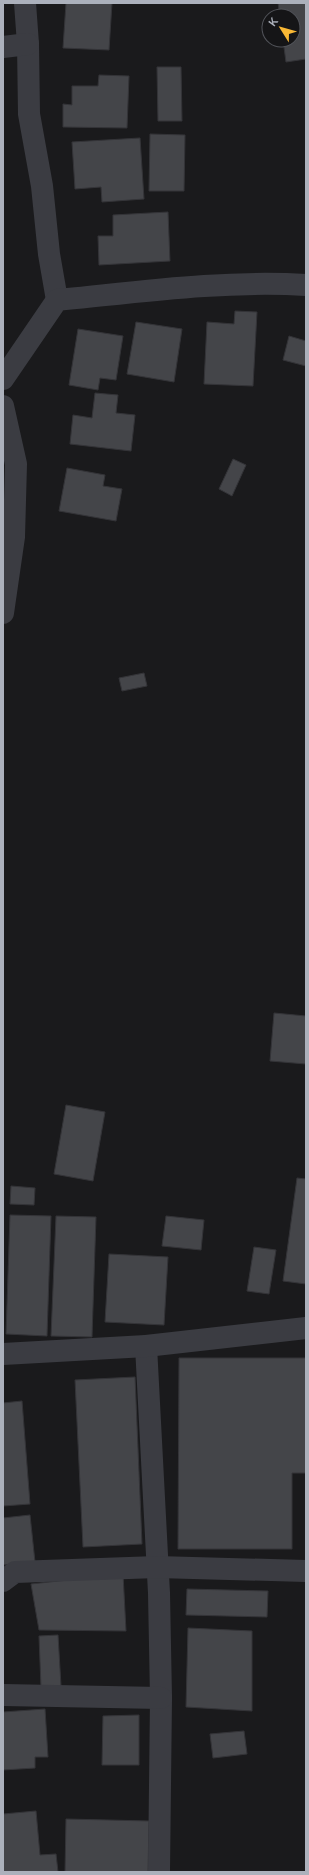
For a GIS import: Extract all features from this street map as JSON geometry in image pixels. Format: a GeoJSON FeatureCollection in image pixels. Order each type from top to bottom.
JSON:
{"type":"FeatureCollection","features":[{"type":"Feature","properties":{"kind":"street"},"geometry":{"type":"LineString","coordinates":[[3,379],[57,300],[49,254],[42,186],[29,114],[28,44],[25,3]]}},
{"type":"Feature","properties":{"kind":"street"},"geometry":{"type":"LineString","coordinates":[[3,47],[28,44]]}},
{"type":"Feature","properties":{"kind":"street"},"geometry":{"type":"LineString","coordinates":[[57,300],[160,290],[272,283],[306,285]]}},
{"type":"Feature","properties":{"kind":"street"},"geometry":{"type":"LineString","coordinates":[[3,406],[16,464],[14,537],[3,613]]}},
{"type":"Feature","properties":{"kind":"street"},"geometry":{"type":"LineString","coordinates":[[3,1354],[146,1346],[306,1328]]}},
{"type":"Feature","properties":{"kind":"street"},"geometry":{"type":"LineString","coordinates":[[146,1346],[157,1567],[161,1698],[159,1872]]}},
{"type":"Feature","properties":{"kind":"street"},"geometry":{"type":"LineString","coordinates":[[3,1581],[15,1572],[157,1567],[306,1571]]}},
{"type":"Feature","properties":{"kind":"street"},"geometry":{"type":"LineString","coordinates":[[3,1695],[161,1698]]}},
{"type":"Feature","properties":{"kind":"building"},"geometry":{"type":"Polygon","coordinates":[[[66,3],[112,3],[109,50],[63,48],[66,3]]]}},
{"type":"Feature","properties":{"kind":"building"},"geometry":{"type":"Polygon","coordinates":[[[278,3],[306,3],[306,59],[286,62],[284,48],[301,48],[301,8],[279,8],[278,3]]]}},
{"type":"Feature","properties":{"kind":"building"},"geometry":{"type":"Polygon","coordinates":[[[157,67],[181,67],[182,121],[158,121],[157,67]]]}},
{"type":"Feature","properties":{"kind":"building"},"geometry":{"type":"Polygon","coordinates":[[[99,75],[129,76],[127,128],[63,127],[63,104],[72,105],[72,86],[98,86],[99,75]]]}},
{"type":"Feature","properties":{"kind":"building"},"geometry":{"type":"Polygon","coordinates":[[[150,134],[185,135],[184,191],[149,191],[150,134]]]}},
{"type":"Feature","properties":{"kind":"building"},"geometry":{"type":"Polygon","coordinates":[[[140,138],[144,199],[102,202],[101,187],[75,189],[72,142],[140,138]]]}},
{"type":"Feature","properties":{"kind":"building"},"geometry":{"type":"Polygon","coordinates":[[[168,212],[170,261],[99,265],[98,236],[113,236],[113,215],[168,212]]]}},
{"type":"Feature","properties":{"kind":"building"},"geometry":{"type":"Polygon","coordinates":[[[235,311],[257,312],[253,386],[204,384],[207,322],[234,324],[235,311]]]}},
{"type":"Feature","properties":{"kind":"building"},"geometry":{"type":"Polygon","coordinates":[[[136,322],[182,329],[174,382],[127,374],[136,322]]]}},
{"type":"Feature","properties":{"kind":"building"},"geometry":{"type":"Polygon","coordinates":[[[78,329],[123,336],[116,380],[100,378],[98,390],[69,385],[78,329]]]}},
{"type":"Feature","properties":{"kind":"building"},"geometry":{"type":"Polygon","coordinates":[[[289,336],[306,341],[306,366],[283,360],[289,336]]]}},
{"type":"Feature","properties":{"kind":"building"},"geometry":{"type":"Polygon","coordinates":[[[95,393],[118,395],[116,413],[135,415],[131,451],[70,444],[73,415],[92,418],[95,393]]]}},
{"type":"Feature","properties":{"kind":"building"},"geometry":{"type":"Polygon","coordinates":[[[233,459],[246,465],[232,496],[219,489],[233,459]]]}},
{"type":"Feature","properties":{"kind":"building"},"geometry":{"type":"Polygon","coordinates":[[[67,468],[105,475],[103,486],[122,489],[116,521],[59,511],[67,468]]]}},
{"type":"Feature","properties":{"kind":"building"},"geometry":{"type":"Polygon","coordinates":[[[144,673],[147,686],[122,691],[119,678],[144,673]]]}},
{"type":"Feature","properties":{"kind":"building"},"geometry":{"type":"Polygon","coordinates":[[[274,1013],[306,1016],[306,1064],[270,1061],[274,1013]]]}},
{"type":"Feature","properties":{"kind":"building"},"geometry":{"type":"Polygon","coordinates":[[[66,1105],[105,1112],[93,1181],[54,1174],[66,1105]]]}},
{"type":"Feature","properties":{"kind":"building"},"geometry":{"type":"Polygon","coordinates":[[[297,1178],[306,1179],[306,1284],[283,1281],[297,1178]]]}},
{"type":"Feature","properties":{"kind":"building"},"geometry":{"type":"Polygon","coordinates":[[[11,1186],[35,1188],[34,1205],[10,1204],[11,1186]]]}},
{"type":"Feature","properties":{"kind":"building"},"geometry":{"type":"Polygon","coordinates":[[[10,1215],[51,1216],[47,1336],[6,1334],[10,1215]]]}},
{"type":"Feature","properties":{"kind":"building"},"geometry":{"type":"Polygon","coordinates":[[[56,1216],[96,1217],[92,1337],[51,1336],[56,1216]]]}},
{"type":"Feature","properties":{"kind":"building"},"geometry":{"type":"Polygon","coordinates":[[[166,1216],[204,1220],[201,1250],[162,1246],[166,1216]]]}},
{"type":"Feature","properties":{"kind":"building"},"geometry":{"type":"Polygon","coordinates":[[[254,1247],[276,1250],[269,1294],[247,1291],[254,1247]]]}},
{"type":"Feature","properties":{"kind":"building"},"geometry":{"type":"Polygon","coordinates":[[[109,1254],[168,1257],[164,1325],[105,1322],[109,1254]]]}},
{"type":"Feature","properties":{"kind":"building"},"geometry":{"type":"Polygon","coordinates":[[[179,1358],[306,1358],[306,1473],[292,1473],[292,1549],[178,1549],[179,1358]]]}},
{"type":"Feature","properties":{"kind":"building"},"geometry":{"type":"Polygon","coordinates":[[[135,1377],[142,1544],[83,1547],[75,1380],[135,1377]]]}},
{"type":"Feature","properties":{"kind":"building"},"geometry":{"type":"Polygon","coordinates":[[[22,1401],[30,1504],[3,1506],[3,1403],[22,1401]]]}},
{"type":"Feature","properties":{"kind":"building"},"geometry":{"type":"Polygon","coordinates":[[[30,1515],[35,1562],[3,1565],[3,1518],[30,1515]]]}},
{"type":"Feature","properties":{"kind":"building"},"geometry":{"type":"Polygon","coordinates":[[[123,1574],[126,1631],[39,1630],[31,1584],[123,1574]]]}},
{"type":"Feature","properties":{"kind":"building"},"geometry":{"type":"Polygon","coordinates":[[[187,1589],[268,1591],[267,1617],[186,1615],[187,1589]]]}},
{"type":"Feature","properties":{"kind":"building"},"geometry":{"type":"Polygon","coordinates":[[[188,1628],[252,1631],[252,1711],[186,1707],[188,1628]]]}},
{"type":"Feature","properties":{"kind":"building"},"geometry":{"type":"Polygon","coordinates":[[[58,1635],[61,1686],[41,1687],[39,1636],[58,1635]]]}},
{"type":"Feature","properties":{"kind":"building"},"geometry":{"type":"Polygon","coordinates":[[[45,1709],[48,1757],[35,1757],[35,1768],[3,1770],[3,1712],[45,1709]]]}},
{"type":"Feature","properties":{"kind":"building"},"geometry":{"type":"Polygon","coordinates":[[[139,1715],[139,1765],[102,1765],[103,1716],[139,1715]]]}},
{"type":"Feature","properties":{"kind":"building"},"geometry":{"type":"Polygon","coordinates":[[[244,1731],[247,1754],[213,1758],[210,1734],[244,1731]]]}},
{"type":"Feature","properties":{"kind":"building"},"geometry":{"type":"Polygon","coordinates":[[[36,1811],[40,1855],[56,1854],[58,1872],[3,1872],[3,1814],[36,1811]]]}},
{"type":"Feature","properties":{"kind":"building"},"geometry":{"type":"Polygon","coordinates":[[[66,1819],[149,1821],[148,1872],[65,1872],[66,1819]]]}}]}
